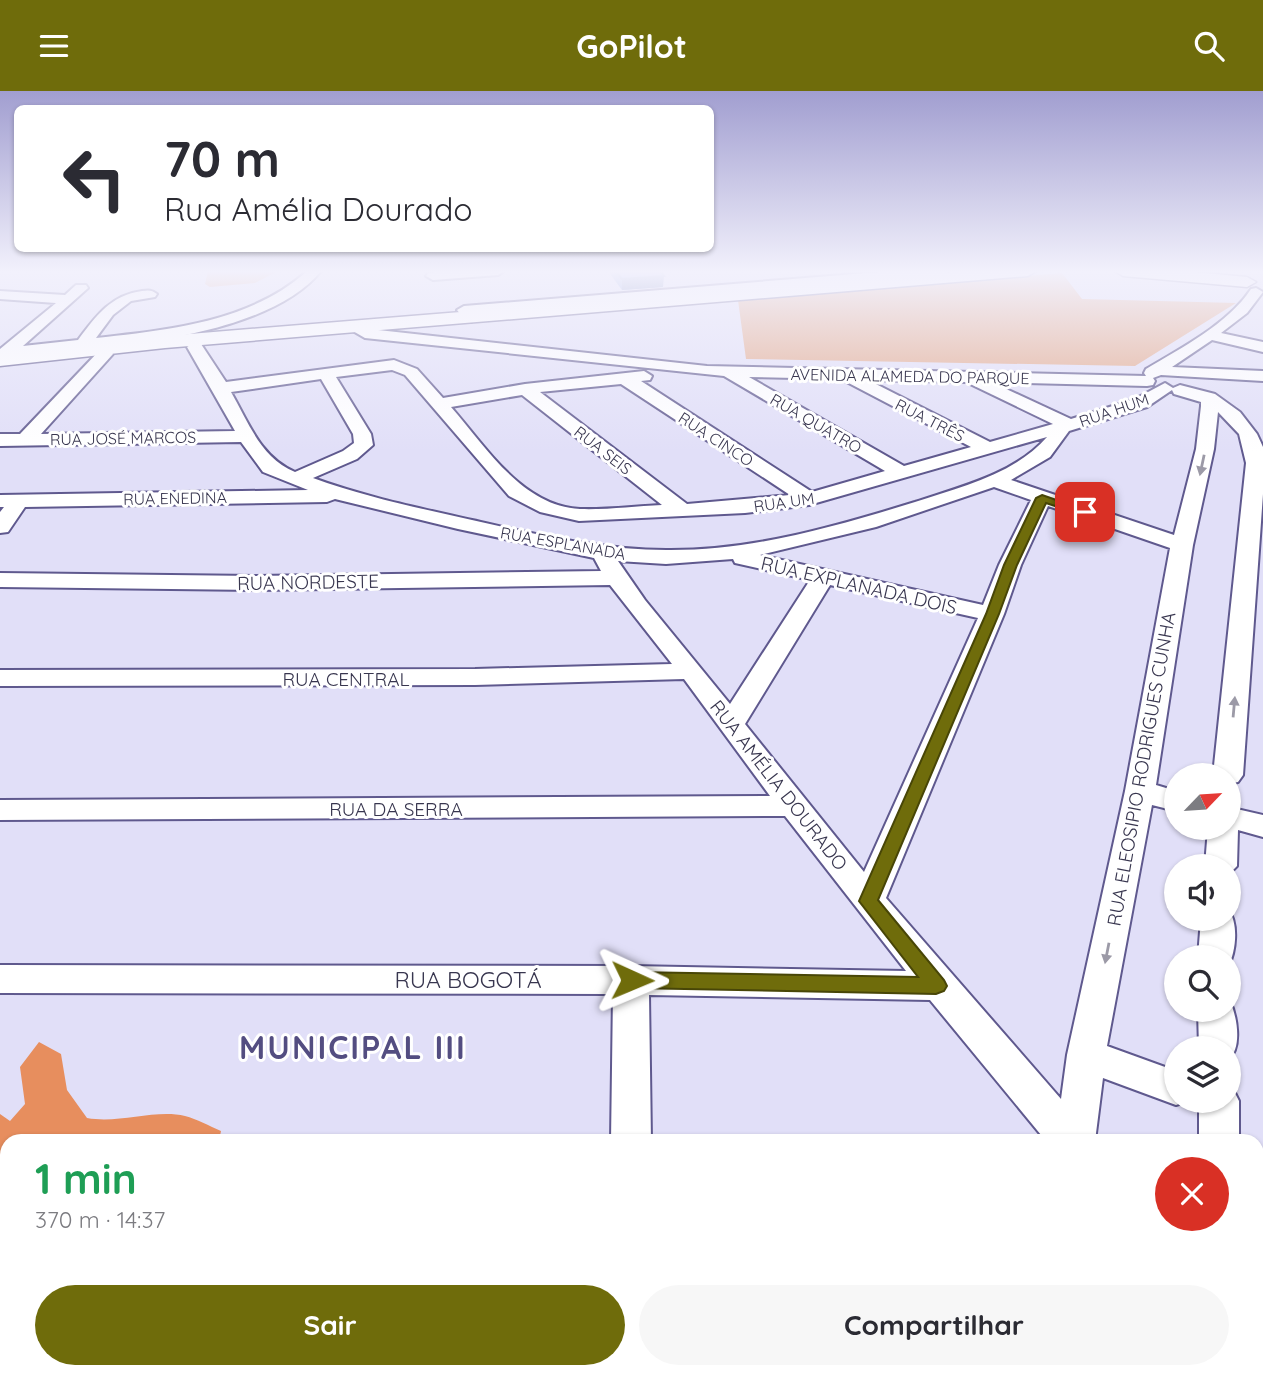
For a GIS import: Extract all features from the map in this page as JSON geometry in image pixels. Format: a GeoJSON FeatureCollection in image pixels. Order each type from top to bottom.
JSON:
{"type":"FeatureCollection","features":[{"type":"Feature","properties":{"kind":"main road"},"geometry":{"type":"LineString","coordinates":[[1,358],[105,354],[194,337],[309,331]]}},
{"type":"Feature","properties":{"kind":"main road"},"geometry":{"type":"LineString","coordinates":[[1,358],[328,331]]}},
{"type":"Feature","properties":{"kind":"street"},"geometry":{"type":"LineString","coordinates":[[1,358],[32,331]]}},
{"type":"Feature","properties":{"kind":"street"},"geometry":{"type":"LineString","coordinates":[[85,342],[93,331]]}},
{"type":"Feature","properties":{"kind":"street"},"geometry":{"type":"LineString","coordinates":[[1,358],[85,342],[107,331]]}},
{"type":"Feature","properties":{"kind":"street"},"geometry":{"type":"LineString","coordinates":[[186,331],[194,337],[208,331]]}},
{"type":"Feature","properties":{"kind":"street","name":"AVENIDA ALAMEDA DO PARQUE"},"geometry":{"type":"LineString","coordinates":[[395,331],[727,372],[842,371]]}},
{"type":"Feature","properties":{"kind":"street"},"geometry":{"type":"LineString","coordinates":[[1192,388],[1208,335],[1212,331]]}},
{"type":"Feature","properties":{"kind":"street"},"geometry":{"type":"LineString","coordinates":[[1208,335],[1263,348]]}},
{"type":"Feature","properties":{"kind":"street","name":"RUA ESPLANADA"},"geometry":{"type":"LineString","coordinates":[[194,337],[246,436],[264,464],[296,478],[351,495],[609,565],[650,557],[726,554],[780,547],[832,534],[995,481],[1060,433]]}},
{"type":"Feature","properties":{"kind":"street"},"geometry":{"type":"LineString","coordinates":[[25,440],[105,354]]}},
{"type":"Feature","properties":{"kind":"street","name":"AVENIDA ALAMEDA DO PARQUE"},"geometry":{"type":"LineString","coordinates":[[440,404],[524,389],[664,372],[674,364],[842,371],[1149,376],[1192,388],[1263,376]]}},
{"type":"Feature","properties":{"kind":"street","name":"RUA UM"},"geometry":{"type":"LineString","coordinates":[[221,388],[326,373],[386,366],[401,367],[411,372],[507,483],[531,501],[562,513],[598,516],[745,507],[809,499],[1030,436],[1060,433]]}},
{"type":"Feature","properties":{"kind":"street","name":"RUA TRÊS"},"geometry":{"type":"LineString","coordinates":[[842,371],[986,448]]}},
{"type":"Feature","properties":{"kind":"street","name":"RUA QUATRO"},"geometry":{"type":"LineString","coordinates":[[727,372],[904,474]]}},
{"type":"Feature","properties":{"kind":"street"},"geometry":{"type":"LineString","coordinates":[[296,478],[349,455],[364,445],[362,434],[326,373]]}},
{"type":"Feature","properties":{"kind":"street"},"geometry":{"type":"LineString","coordinates":[[962,373],[1060,433]]}},
{"type":"Feature","properties":{"kind":"street"},"geometry":{"type":"LineString","coordinates":[[1149,376],[1192,388],[1263,418]]}},
{"type":"Feature","properties":{"kind":"street","name":"RUA CINCO"},"geometry":{"type":"LineString","coordinates":[[624,378],[809,499]]}},
{"type":"Feature","properties":{"kind":"street"},"geometry":{"type":"LineString","coordinates":[[1192,388],[1263,384]]}},
{"type":"Feature","properties":{"kind":"street"},"geometry":{"type":"LineString","coordinates":[[1192,388],[1253,446],[1260,462],[1249,516],[1229,763]]}},
{"type":"Feature","properties":{"kind":"street","name":"RUA HUM"},"geometry":{"type":"LineString","coordinates":[[1060,433],[1141,403],[1192,388]]}},
{"type":"Feature","properties":{"kind":"street","name":"RUA ELEOSIPIO RODRIGUES CUNHA"},"geometry":{"type":"LineString","coordinates":[[1074,1134],[1086,1055],[1140,790],[1182,545],[1205,449],[1192,388]]}},
{"type":"Feature","properties":{"kind":"street","name":"RUA SEIS"},"geometry":{"type":"LineString","coordinates":[[524,389],[682,510]]}},
{"type":"Feature","properties":{"kind":"street","name":"RUA JOSÉ MARCOS"},"geometry":{"type":"LineString","coordinates":[[0,440],[246,436]]}},
{"type":"Feature","properties":{"kind":"street"},"geometry":{"type":"LineString","coordinates":[[995,481],[1182,545]]}},
{"type":"Feature","properties":{"kind":"street","name":"RUA ENEDINA"},"geometry":{"type":"LineString","coordinates":[[10,501],[351,495]]}},
{"type":"Feature","properties":{"kind":"street"},"geometry":{"type":"LineString","coordinates":[[868,901],[992,614],[1010,565],[1042,498]]}},
{"type":"Feature","properties":{"kind":"street"},"geometry":{"type":"LineString","coordinates":[[0,527],[10,501]]}},
{"type":"Feature","properties":{"kind":"street","name":"RUA EXPLANADA DOIS"},"geometry":{"type":"LineString","coordinates":[[726,554],[822,578],[992,614]]}},
{"type":"Feature","properties":{"kind":"street","name":"RUA NORDESTE"},"geometry":{"type":"LineString","coordinates":[[0,580],[256,583],[609,565]]}},
{"type":"Feature","properties":{"kind":"street","name":"RUA AMÉLIA DOURADO"},"geometry":{"type":"LineString","coordinates":[[609,565],[793,806],[936,986],[1067,1134]]}},
{"type":"Feature","properties":{"kind":"street"},"geometry":{"type":"LineString","coordinates":[[731,724],[790,634],[822,578]]}},
{"type":"Feature","properties":{"kind":"street","name":"RUA CENTRAL"},"geometry":{"type":"LineString","coordinates":[[0,678],[448,678],[692,671]]}},
{"type":"Feature","properties":{"kind":"street"},"geometry":{"type":"LineString","coordinates":[[1140,790],[1164,797]]}},
{"type":"Feature","properties":{"kind":"street","name":"RUA DA SERRA"},"geometry":{"type":"LineString","coordinates":[[0,810],[793,806]]}},
{"type":"Feature","properties":{"kind":"street"},"geometry":{"type":"LineString","coordinates":[[1241,820],[1263,826]]}},
{"type":"Feature","properties":{"kind":"street","name":"RUA BOGOTÁ"},"geometry":{"type":"LineString","coordinates":[[0,979],[632,980],[936,986]]}},
{"type":"Feature","properties":{"kind":"street"},"geometry":{"type":"LineString","coordinates":[[631,1134],[632,980]]}},
{"type":"Feature","properties":{"kind":"street"},"geometry":{"type":"LineString","coordinates":[[1086,1055],[1164,1084]]}},
{"type":"Feature","properties":{"kind":"shaded area"},"geometry":{"type":"Polygon","coordinates":[[[742,331],[1191,331],[1135,366],[746,359],[742,331]]]}},
{"type":"Feature","properties":{"kind":"shaded area"},"geometry":{"type":"Polygon","coordinates":[[[39,1042],[61,1054],[67,1090],[87,1118],[112,1119],[173,1114],[190,1117],[221,1131],[220,1134],[0,1134],[0,1114],[10,1121],[25,1104],[20,1067],[39,1042]]]}},
{"type":"Feature","properties":{"kind":"district","name":"MUNICIPAL III"},"geometry":{"type":"Point","coordinates":[353,1048]}},
{"type":"Feature","properties":{"kind":"route"},"geometry":{"type":"LineString","coordinates":[[632,980],[936,986],[868,901],[992,614],[1010,565],[1042,498],[1085,512]]}}]}
